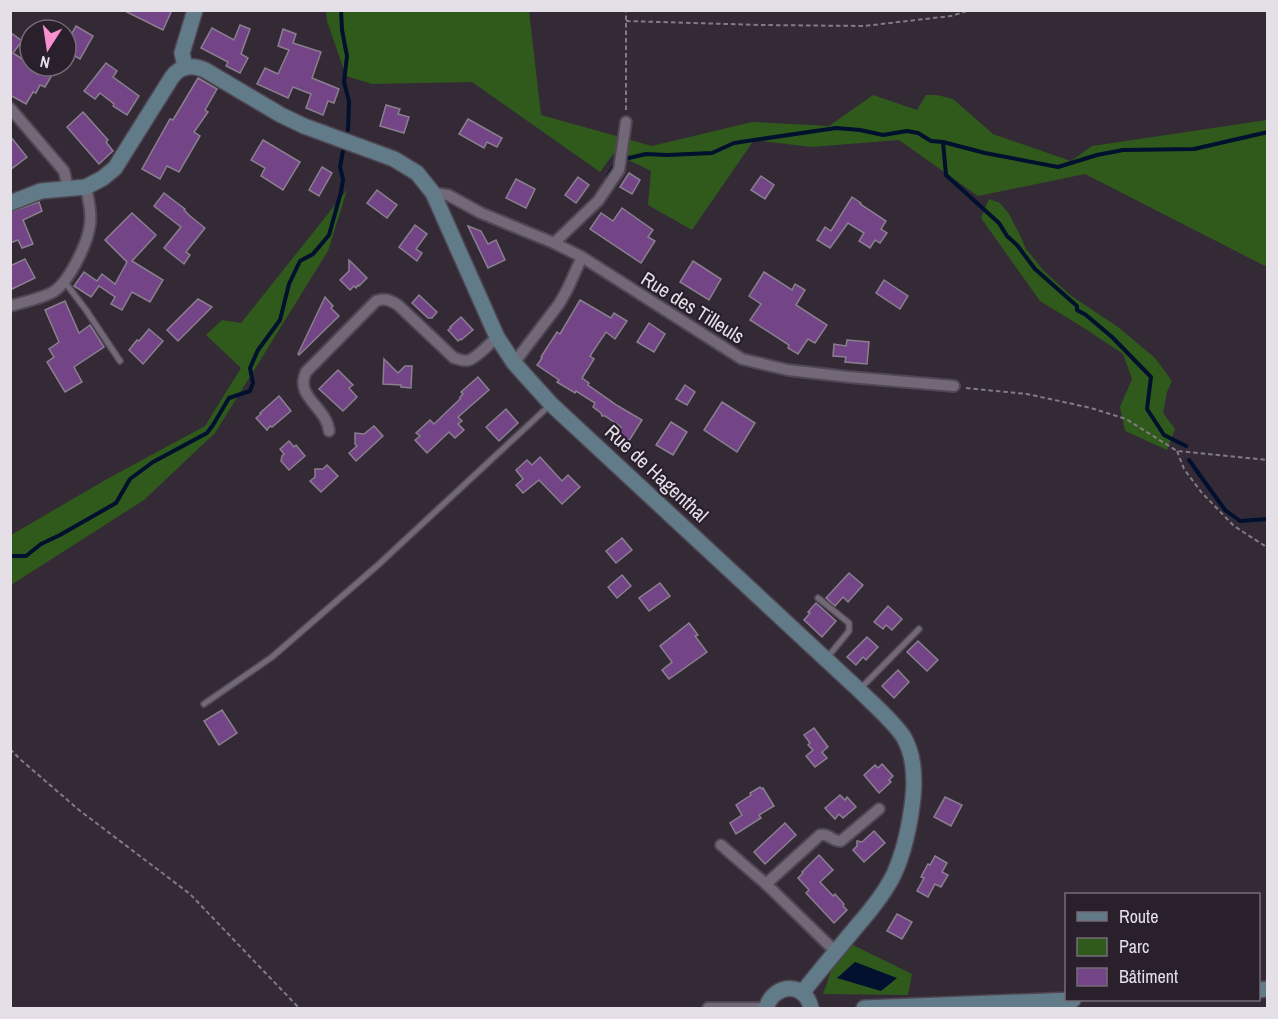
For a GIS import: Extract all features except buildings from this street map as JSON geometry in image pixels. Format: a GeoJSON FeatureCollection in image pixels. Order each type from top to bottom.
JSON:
{"type":"FeatureCollection","features":[{"type":"Feature","properties":{"kind":"street"},"geometry":{"type":"LineString","coordinates":[[10,202],[41,191],[86,187],[115,168],[172,77],[185,67],[182,53],[195,10]]}},
{"type":"Feature","properties":{"kind":"street","name":"Rue de Hagenthal"},"geometry":{"type":"LineString","coordinates":[[185,67],[201,68],[281,116],[394,159],[417,173],[433,193],[497,338],[514,363],[551,404],[859,690],[888,718],[903,737],[912,760],[914,778],[911,814],[905,844],[894,874],[872,908],[802,993]]}},
{"type":"Feature","properties":{"kind":"street"},"geometry":{"type":"LineString","coordinates":[[10,108],[64,171],[68,188]]}},
{"type":"Feature","properties":{"kind":"street"},"geometry":{"type":"LineString","coordinates":[[555,243],[597,201],[619,170],[626,122]]}},
{"type":"Feature","properties":{"kind":"street"},"geometry":{"type":"LineString","coordinates":[[10,306],[52,293],[61,286],[82,253],[90,225],[90,204],[86,187]]}},
{"type":"Feature","properties":{"kind":"street","name":"Rue des Tilleuls"},"geometry":{"type":"LineString","coordinates":[[433,193],[448,195],[481,213],[555,243],[582,257],[742,359],[788,370],[954,386]]}},
{"type":"Feature","properties":{"kind":"street"},"geometry":{"type":"LineString","coordinates":[[514,363],[559,304],[582,257]]}},
{"type":"Feature","properties":{"kind":"street"},"geometry":{"type":"LineString","coordinates":[[329,431],[328,423],[303,388],[303,378],[306,372],[376,301],[383,299],[398,304],[454,357],[463,361],[469,361],[497,338]]}},
{"type":"Feature","properties":{"kind":"street"},"geometry":{"type":"LineString","coordinates":[[766,884],[820,835],[825,834],[834,840],[841,841],[879,809]]}},
{"type":"Feature","properties":{"kind":"street"},"geometry":{"type":"LineString","coordinates":[[721,845],[766,884],[836,952]]}},
{"type":"Feature","properties":{"kind":"street"},"geometry":{"type":"LineString","coordinates":[[708,1008],[766,1008],[768,1001],[779,990],[795,989],[807,998],[812,1008]]}},
{"type":"Feature","properties":{"kind":"street"},"geometry":{"type":"LineString","coordinates":[[864,1008],[1065,999]]}},
{"type":"Feature","properties":{"kind":"lane"},"geometry":{"type":"LineString","coordinates":[[64,281],[120,361]]}},
{"type":"Feature","properties":{"kind":"lane"},"geometry":{"type":"LineString","coordinates":[[204,704],[272,657],[378,565],[551,404]]}},
{"type":"Feature","properties":{"kind":"lane"},"geometry":{"type":"LineString","coordinates":[[818,598],[849,623],[850,627],[825,660]]}},
{"type":"Feature","properties":{"kind":"lane"},"geometry":{"type":"LineString","coordinates":[[859,690],[919,628]]}},
{"type":"Feature","properties":{"kind":"path"},"geometry":{"type":"LineString","coordinates":[[626,10],[626,122]]}},
{"type":"Feature","properties":{"kind":"path"},"geometry":{"type":"LineString","coordinates":[[626,21],[864,26],[951,16],[970,10]]}},
{"type":"Feature","properties":{"kind":"path"},"geometry":{"type":"LineString","coordinates":[[954,386],[1026,394],[1091,408],[1126,419],[1177,451],[1268,460]]}},
{"type":"Feature","properties":{"kind":"path"},"geometry":{"type":"LineString","coordinates":[[1177,451],[1184,469],[1202,493],[1234,526],[1268,548]]}},
{"type":"Feature","properties":{"kind":"path"},"geometry":{"type":"LineString","coordinates":[[10,749],[79,810],[190,894],[299,1008]]}},
{"type":"Feature","properties":{"kind":"green space"},"geometry":{"type":"Polygon","coordinates":[[[326,11],[529,11],[541,115],[652,146],[752,122],[829,126],[873,95],[917,110],[926,95],[953,99],[993,134],[1071,161],[1092,146],[1267,120],[1267,265],[1085,174],[978,196],[899,140],[811,147],[754,140],[692,230],[648,205],[651,171],[614,153],[600,172],[472,82],[372,84],[346,76],[327,21],[326,11]]]}},
{"type":"Feature","properties":{"kind":"green space"},"geometry":{"type":"Polygon","coordinates":[[[347,190],[328,251],[215,433],[144,500],[11,585],[11,535],[205,426],[241,368],[206,335],[222,320],[241,323],[347,190]]]}},
{"type":"Feature","properties":{"kind":"green space"},"geometry":{"type":"Polygon","coordinates":[[[989,199],[1000,203],[1009,214],[1026,249],[1044,271],[1070,295],[1118,327],[1155,358],[1172,381],[1167,392],[1163,413],[1175,429],[1167,450],[1125,431],[1120,407],[1132,379],[1123,354],[1040,301],[981,218],[989,199]]]}},
{"type":"Feature","properties":{"kind":"green space"},"geometry":{"type":"Polygon","coordinates":[[[853,945],[912,974],[908,995],[823,994],[835,960],[853,945]]]}},
{"type":"Feature","properties":{"kind":"water"},"geometry":{"type":"Polygon","coordinates":[[[855,962],[897,978],[881,991],[837,978],[855,962]]]}},
{"type":"Feature","properties":{"kind":"waterway"},"geometry":{"type":"LineString","coordinates":[[341,10],[347,56],[344,82],[349,101],[348,130]]}},
{"type":"Feature","properties":{"kind":"waterway"},"geometry":{"type":"LineString","coordinates":[[629,158],[646,154],[712,153],[734,143],[836,128],[883,135],[907,131],[918,133],[931,141],[943,142],[946,175],[999,223],[1035,269],[1077,306],[1077,310],[1112,337],[1151,377],[1147,409],[1164,435],[1186,446]]}},
{"type":"Feature","properties":{"kind":"waterway"},"geometry":{"type":"LineString","coordinates":[[943,142],[985,153],[1058,167],[1123,150],[1194,149],[1268,132]]}},
{"type":"Feature","properties":{"kind":"waterway"},"geometry":{"type":"LineString","coordinates":[[10,556],[26,556],[41,544],[116,503],[130,479],[153,462],[207,433],[229,398],[250,391],[253,383],[250,368],[258,350],[280,320],[289,284],[300,261],[313,254],[329,235],[341,192],[343,179],[340,167],[343,151]]}},
{"type":"Feature","properties":{"kind":"waterway"},"geometry":{"type":"LineString","coordinates":[[608,176],[616,163]]}},
{"type":"Feature","properties":{"kind":"waterway"},"geometry":{"type":"LineString","coordinates":[[1189,460],[1225,510],[1240,521],[1268,519]]}}]}
